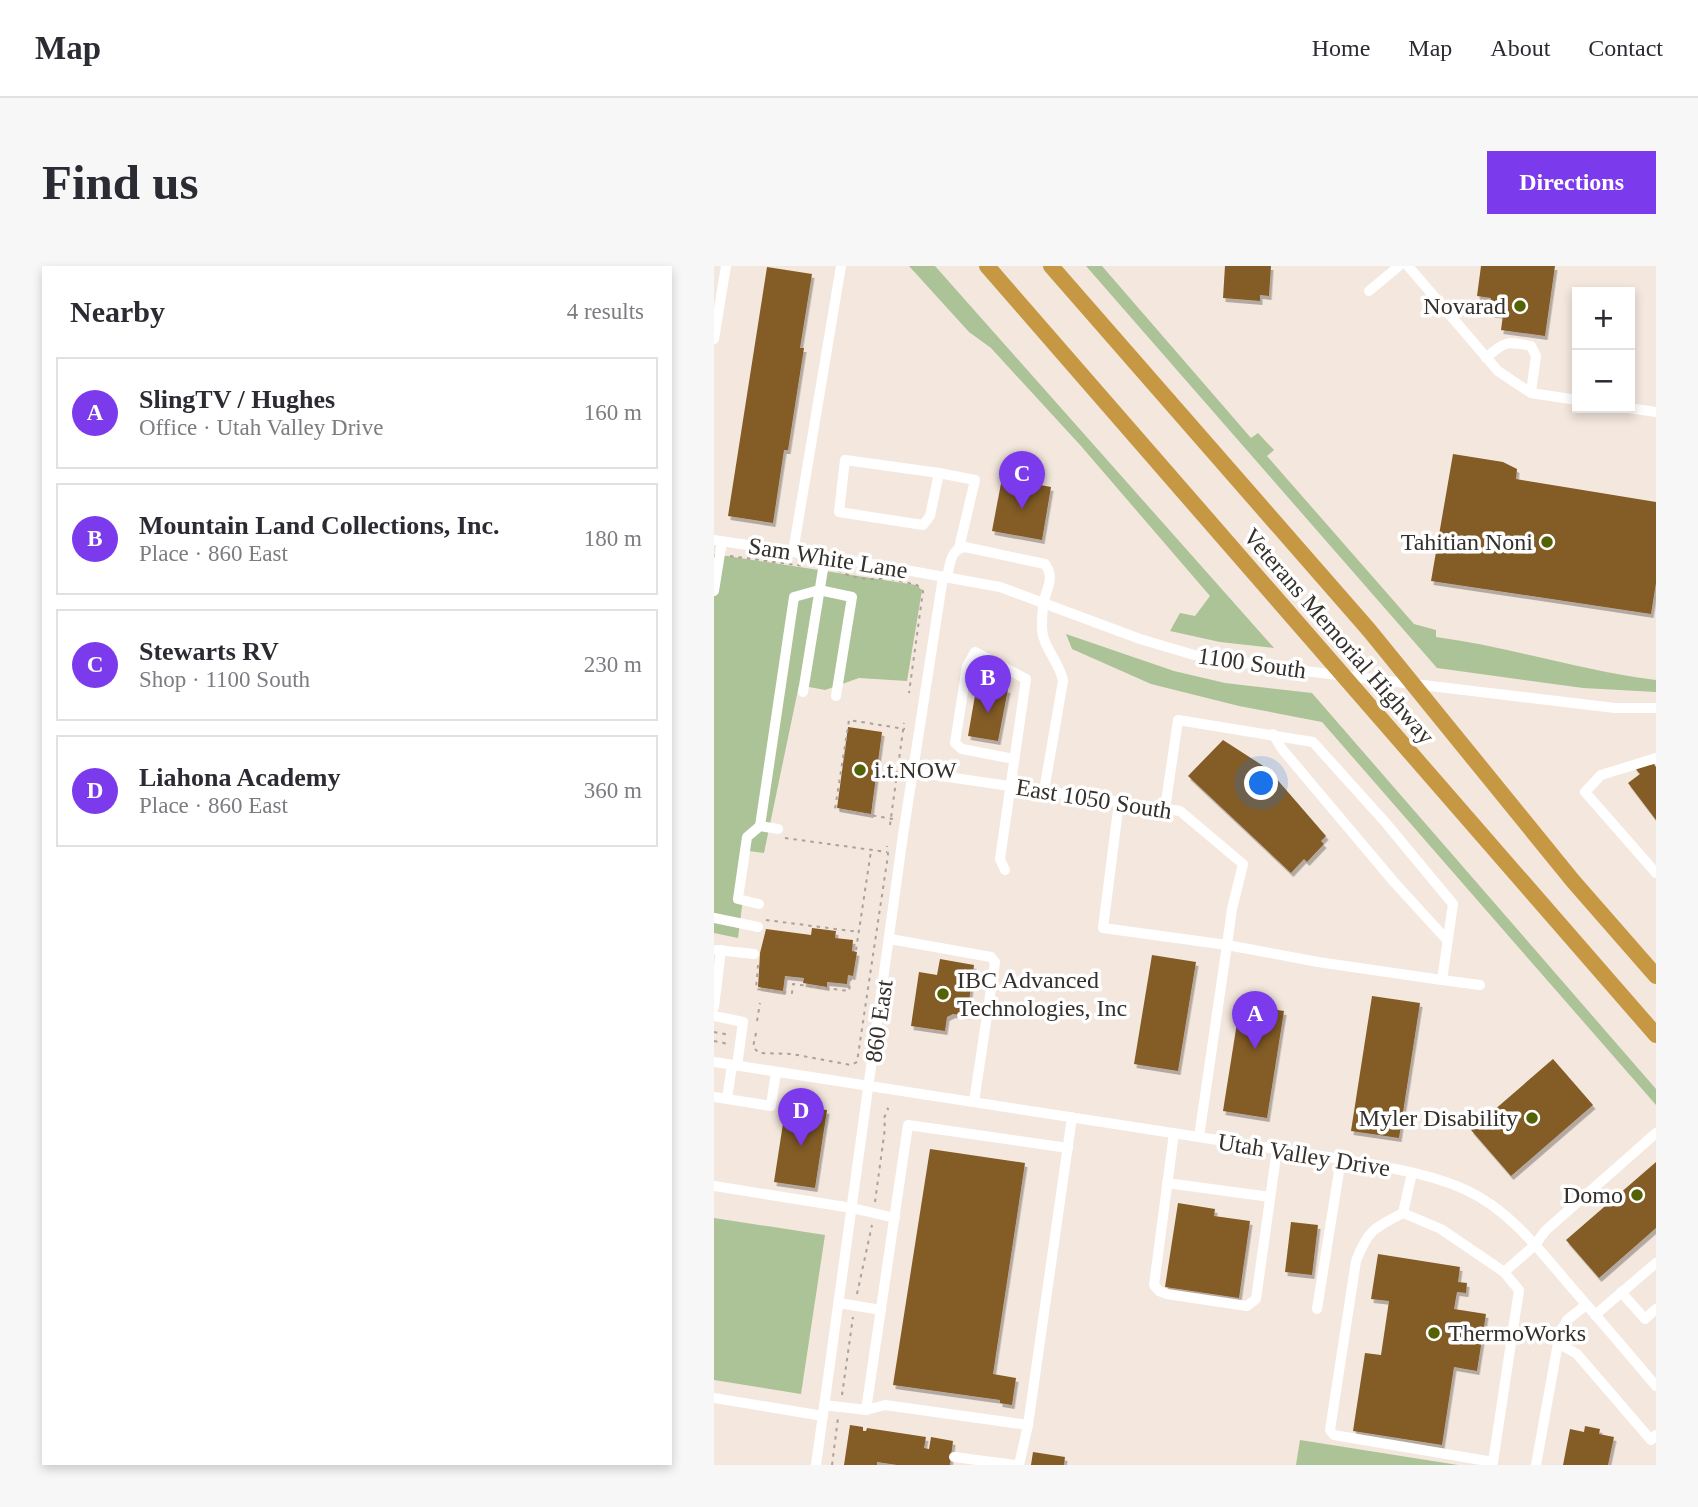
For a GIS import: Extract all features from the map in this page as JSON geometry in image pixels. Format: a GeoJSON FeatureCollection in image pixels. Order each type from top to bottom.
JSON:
{"type":"FeatureCollection","features":[{"type":"Feature","properties":{"kind":"highway","name":"Veterans Memorial Highway"},"geometry":{"type":"LineString","coordinates":[[987,266],[1656,1035]]}},
{"type":"Feature","properties":{"kind":"highway","name":"Veterans Memorial Highway"},"geometry":{"type":"LineString","coordinates":[[1051,266],[1369,630],[1565,870],[1656,976]]}},
{"type":"Feature","properties":{"kind":"street"},"geometry":{"type":"LineString","coordinates":[[714,339],[726,266]]}},
{"type":"Feature","properties":{"kind":"street"},"geometry":{"type":"LineString","coordinates":[[793,552],[841,266]]}},
{"type":"Feature","properties":{"kind":"street"},"geometry":{"type":"LineString","coordinates":[[1369,290],[1399,266]]}},
{"type":"Feature","properties":{"kind":"street"},"geometry":{"type":"LineString","coordinates":[[1408,266],[1498,371],[1531,392],[1572,399]]}},
{"type":"Feature","properties":{"kind":"street"},"geometry":{"type":"LineString","coordinates":[[1486,358],[1501,344],[1509,341],[1531,346],[1536,356],[1531,392]]}},
{"type":"Feature","properties":{"kind":"street"},"geometry":{"type":"LineString","coordinates":[[1635,409],[1656,412]]}},
{"type":"Feature","properties":{"kind":"street"},"geometry":{"type":"LineString","coordinates":[[845,460],[939,473],[930,516],[923,525],[839,512],[845,460]]}},
{"type":"Feature","properties":{"kind":"street","name":"860 East"},"geometry":{"type":"LineString","coordinates":[[816,1465],[914,772],[945,577],[952,557],[959,548],[975,480],[939,473]]}},
{"type":"Feature","properties":{"kind":"street"},"geometry":{"type":"LineString","coordinates":[[714,591],[720,554],[718,540]]}},
{"type":"Feature","properties":{"kind":"street","name":"Sam White Lane"},"geometry":{"type":"LineString","coordinates":[[718,540],[945,577]]}},
{"type":"Feature","properties":{"kind":"street"},"geometry":{"type":"LineString","coordinates":[[959,548],[1045,564],[1050,572],[1051,581],[1043,603],[1044,639],[1062,671],[1063,681],[1044,791]]}},
{"type":"Feature","properties":{"kind":"street"},"geometry":{"type":"LineString","coordinates":[[803,692],[825,557]]}},
{"type":"Feature","properties":{"kind":"street","name":"1100 South"},"geometry":{"type":"LineString","coordinates":[[945,577],[1000,587],[1140,639],[1194,655],[1271,667],[1615,709],[1656,708]]}},
{"type":"Feature","properties":{"kind":"street"},"geometry":{"type":"LineString","coordinates":[[735,922],[747,837],[760,826],[794,597],[819,590],[852,597],[835,696]]}},
{"type":"Feature","properties":{"kind":"street"},"geometry":{"type":"LineString","coordinates":[[1005,870],[1000,859],[1026,679],[975,652],[967,666],[955,743],[962,749],[1014,759]]}},
{"type":"Feature","properties":{"kind":"street"},"geometry":{"type":"LineString","coordinates":[[1165,809],[1178,720],[1312,742],[1385,822],[1453,904],[1442,980]]}},
{"type":"Feature","properties":{"kind":"street"},"geometry":{"type":"LineString","coordinates":[[1273,734],[1282,749],[1394,882],[1447,940]]}},
{"type":"Feature","properties":{"kind":"street"},"geometry":{"type":"LineString","coordinates":[[1656,758],[1601,775],[1586,792],[1656,873]]}},
{"type":"Feature","properties":{"kind":"street","name":"East 1050 South"},"geometry":{"type":"LineString","coordinates":[[914,772],[1180,811],[1243,863],[1227,945]]}},
{"type":"Feature","properties":{"kind":"street"},"geometry":{"type":"LineString","coordinates":[[1119,802],[1103,928],[1480,985]]}},
{"type":"Feature","properties":{"kind":"street"},"geometry":{"type":"LineString","coordinates":[[760,826],[776,832]]}},
{"type":"Feature","properties":{"kind":"street"},"geometry":{"type":"LineString","coordinates":[[738,899],[759,904]]}},
{"type":"Feature","properties":{"kind":"street"},"geometry":{"type":"LineString","coordinates":[[714,918],[761,923]]}},
{"type":"Feature","properties":{"kind":"street"},"geometry":{"type":"LineString","coordinates":[[890,939],[991,957],[995,962],[974,1102]]}},
{"type":"Feature","properties":{"kind":"street"},"geometry":{"type":"LineString","coordinates":[[1199,1137],[1227,945]]}},
{"type":"Feature","properties":{"kind":"street"},"geometry":{"type":"LineString","coordinates":[[714,1007],[718,950],[756,958]]}},
{"type":"Feature","properties":{"kind":"street"},"geometry":{"type":"LineString","coordinates":[[714,1016],[743,1022],[727,1099]]}},
{"type":"Feature","properties":{"kind":"street","name":"Utah Valley Drive"},"geometry":{"type":"LineString","coordinates":[[714,1062],[1340,1159],[1442,1181],[1480,1198],[1507,1218],[1535,1245],[1656,1385]]}},
{"type":"Feature","properties":{"kind":"street"},"geometry":{"type":"LineString","coordinates":[[714,1097],[771,1106],[776,1072]]}},
{"type":"Feature","properties":{"kind":"street"},"geometry":{"type":"LineString","coordinates":[[954,1457],[1017,1465],[1028,1425],[1072,1117]]}},
{"type":"Feature","properties":{"kind":"street"},"geometry":{"type":"LineString","coordinates":[[866,1410],[908,1125],[1068,1149]]}},
{"type":"Feature","properties":{"kind":"street"},"geometry":{"type":"LineString","coordinates":[[1174,1133],[1154,1285],[1167,1294],[1247,1306],[1256,1298],[1277,1149]]}},
{"type":"Feature","properties":{"kind":"street"},"geometry":{"type":"LineString","coordinates":[[1504,1272],[1535,1245],[1545,1231],[1656,1133]]}},
{"type":"Feature","properties":{"kind":"street"},"geometry":{"type":"LineString","coordinates":[[1317,1309],[1340,1159]]}},
{"type":"Feature","properties":{"kind":"street"},"geometry":{"type":"LineString","coordinates":[[1403,1213],[1441,1229],[1504,1272],[1519,1290],[1493,1462],[1334,1435],[1330,1430],[1356,1261],[1365,1238],[1374,1228],[1403,1213],[1412,1173]]}},
{"type":"Feature","properties":{"kind":"street"},"geometry":{"type":"LineString","coordinates":[[1167,1183],[1270,1197]]}},
{"type":"Feature","properties":{"kind":"street"},"geometry":{"type":"LineString","coordinates":[[714,1186],[895,1217]]}},
{"type":"Feature","properties":{"kind":"street"},"geometry":{"type":"LineString","coordinates":[[1595,1315],[1656,1263]]}},
{"type":"Feature","properties":{"kind":"street"},"geometry":{"type":"LineString","coordinates":[[1621,1292],[1645,1319],[1656,1309]]}},
{"type":"Feature","properties":{"kind":"street"},"geometry":{"type":"LineString","coordinates":[[839,1303],[881,1310]]}},
{"type":"Feature","properties":{"kind":"street"},"geometry":{"type":"LineString","coordinates":[[1536,1465],[1560,1332],[1567,1320],[1586,1305]]}},
{"type":"Feature","properties":{"kind":"street"},"geometry":{"type":"LineString","coordinates":[[1558,1343],[1577,1354],[1654,1440]]}},
{"type":"Feature","properties":{"kind":"street"},"geometry":{"type":"LineString","coordinates":[[714,1398],[823,1411],[866,1410],[885,1405],[1028,1425]]}},
{"type":"Feature","properties":{"kind":"path"},"geometry":{"type":"LineString","coordinates":[[720,554],[800,567],[805,565]]}},
{"type":"Feature","properties":{"kind":"path"},"geometry":{"type":"LineString","coordinates":[[837,570],[845,575],[861,576],[873,581],[888,578],[917,585],[923,591],[909,692]]}},
{"type":"Feature","properties":{"kind":"path"},"geometry":{"type":"LineString","coordinates":[[892,820],[835,809],[849,720],[905,729]]}},
{"type":"Feature","properties":{"kind":"path"},"geometry":{"type":"LineString","coordinates":[[890,825],[904,723]]}},
{"type":"Feature","properties":{"kind":"path"},"geometry":{"type":"LineString","coordinates":[[776,832],[888,852]]}},
{"type":"Feature","properties":{"kind":"path"},"geometry":{"type":"LineString","coordinates":[[756,1033],[753,1047],[759,1054],[792,1054],[851,1065],[857,1062],[887,846]]}},
{"type":"Feature","properties":{"kind":"path"},"geometry":{"type":"LineString","coordinates":[[856,950],[871,850]]}},
{"type":"Feature","properties":{"kind":"path"},"geometry":{"type":"LineString","coordinates":[[761,923],[859,932]]}},
{"type":"Feature","properties":{"kind":"path"},"geometry":{"type":"LineString","coordinates":[[756,958],[756,989],[792,993],[793,984],[849,991],[851,978]]}},
{"type":"Feature","properties":{"kind":"path"},"geometry":{"type":"LineString","coordinates":[[757,1021],[760,1003]]}},
{"type":"Feature","properties":{"kind":"path"},"geometry":{"type":"LineString","coordinates":[[714,1032],[732,1035],[727,1044],[714,1041]]}},
{"type":"Feature","properties":{"kind":"path"},"geometry":{"type":"LineString","coordinates":[[874,1203],[887,1108]]}},
{"type":"Feature","properties":{"kind":"path"},"geometry":{"type":"LineString","coordinates":[[857,1294],[873,1222]]}},
{"type":"Feature","properties":{"kind":"path"},"geometry":{"type":"LineString","coordinates":[[842,1391],[853,1317]]}},
{"type":"Feature","properties":{"kind":"path"},"geometry":{"type":"LineString","coordinates":[[832,1465],[838,1418]]}},
{"type":"Feature","properties":{"kind":"green space"},"geometry":{"type":"Polygon","coordinates":[[[909,266],[935,266],[1274,648],[1220,642],[1170,631],[1180,613],[1195,616],[1210,596],[1081,446],[991,348],[969,332],[909,266]]]}},
{"type":"Feature","properties":{"kind":"green space"},"geometry":{"type":"Polygon","coordinates":[[[1086,266],[1102,266],[1251,438],[1258,433],[1274,450],[1267,456],[1414,624],[1436,630],[1436,637],[1656,680],[1656,692],[1583,688],[1437,668],[1086,266]]]}},
{"type":"Feature","properties":{"kind":"green space"},"geometry":{"type":"Polygon","coordinates":[[[714,554],[916,585],[922,590],[907,681],[859,678],[825,690],[799,685],[764,853],[749,851],[738,938],[714,933],[714,554]]]}},
{"type":"Feature","properties":{"kind":"green space"},"geometry":{"type":"Polygon","coordinates":[[[1066,634],[1174,671],[1225,683],[1312,693],[1656,1089],[1656,1105],[1322,722],[1239,706],[1151,684],[1072,649],[1066,634]]]}},
{"type":"Feature","properties":{"kind":"green space"},"geometry":{"type":"Polygon","coordinates":[[[714,1218],[825,1235],[801,1394],[714,1380],[714,1218]]]}},
{"type":"Feature","properties":{"kind":"green space"},"geometry":{"type":"Polygon","coordinates":[[[1300,1440],[1458,1465],[1296,1465],[1300,1440]]]}},
{"type":"Feature","properties":{"kind":"building"},"geometry":{"type":"Polygon","coordinates":[[[1225,266],[1271,266],[1269,296],[1260,295],[1260,301],[1223,298],[1225,266]]]}},
{"type":"Feature","properties":{"kind":"building","name":"Novarad"},"geometry":{"type":"Polygon","coordinates":[[[1481,266],[1555,266],[1545,336],[1501,330],[1503,315],[1488,313],[1491,298],[1477,296],[1481,266]]]}},
{"type":"Feature","properties":{"kind":"building"},"geometry":{"type":"Polygon","coordinates":[[[767,267],[812,274],[800,348],[804,348],[773,523],[728,516],[767,267]]]}},
{"type":"Feature","properties":{"kind":"building","name":"Tahitian Noni"},"geometry":{"type":"Polygon","coordinates":[[[1453,454],[1503,462],[1517,469],[1516,479],[1656,502],[1656,583],[1651,614],[1431,581],[1453,454]]]}},
{"type":"Feature","properties":{"kind":"building"},"geometry":{"type":"Polygon","coordinates":[[[1002,478],[1051,487],[1042,540],[992,531],[1002,478]]]}},
{"type":"Feature","properties":{"kind":"building"},"geometry":{"type":"Polygon","coordinates":[[[977,684],[1008,689],[998,741],[968,736],[977,684]]]}},
{"type":"Feature","properties":{"kind":"building","name":"i.t.NOW"},"geometry":{"type":"Polygon","coordinates":[[[848,727],[882,732],[871,814],[837,808],[848,727]]]}},
{"type":"Feature","properties":{"kind":"building"},"geometry":{"type":"Polygon","coordinates":[[[1223,740],[1268,769],[1326,836],[1321,841],[1324,844],[1307,862],[1304,859],[1291,873],[1188,776],[1223,740]]]}},
{"type":"Feature","properties":{"kind":"building"},"geometry":{"type":"Polygon","coordinates":[[[1654,764],[1656,820],[1628,783],[1640,774],[1634,767],[1654,764]]]}},
{"type":"Feature","properties":{"kind":"building"},"geometry":{"type":"Polygon","coordinates":[[[812,928],[836,931],[835,938],[853,940],[852,951],[857,952],[853,976],[848,975],[847,984],[827,982],[827,987],[803,983],[804,978],[785,976],[783,991],[758,987],[760,953],[766,929],[811,935],[812,928]]]}},
{"type":"Feature","properties":{"kind":"building"},"geometry":{"type":"Polygon","coordinates":[[[1152,955],[1196,962],[1178,1071],[1134,1064],[1152,955]]]}},
{"type":"Feature","properties":{"kind":"building","name":"IBC Advanced Technologies, Inc"},"geometry":{"type":"Polygon","coordinates":[[[940,959],[974,965],[967,1016],[953,1014],[947,1017],[945,1031],[911,1026],[919,972],[937,975],[940,959]]]}},
{"type":"Feature","properties":{"kind":"building"},"geometry":{"type":"Polygon","coordinates":[[[1372,996],[1420,1003],[1399,1138],[1351,1131],[1372,996]]]}},
{"type":"Feature","properties":{"kind":"building"},"geometry":{"type":"Polygon","coordinates":[[[1240,1004],[1284,1011],[1267,1118],[1223,1111],[1240,1004]]]}},
{"type":"Feature","properties":{"kind":"building","name":"Myler Disability"},"geometry":{"type":"Polygon","coordinates":[[[1553,1059],[1593,1105],[1511,1176],[1471,1130],[1553,1059]]]}},
{"type":"Feature","properties":{"kind":"building"},"geometry":{"type":"Polygon","coordinates":[[[786,1104],[827,1110],[815,1188],[774,1182],[786,1104]]]}},
{"type":"Feature","properties":{"kind":"building"},"geometry":{"type":"Polygon","coordinates":[[[930,1149],[1025,1163],[993,1374],[1016,1378],[1012,1405],[1000,1403],[1000,1400],[893,1385],[930,1149]]]}},
{"type":"Feature","properties":{"kind":"building","name":"Domo"},"geometry":{"type":"Polygon","coordinates":[[[1656,1162],[1656,1228],[1599,1278],[1566,1240],[1656,1162]]]}},
{"type":"Feature","properties":{"kind":"building"},"geometry":{"type":"Polygon","coordinates":[[[1178,1203],[1215,1209],[1214,1216],[1250,1221],[1239,1298],[1165,1287],[1178,1203]]]}},
{"type":"Feature","properties":{"kind":"building"},"geometry":{"type":"Polygon","coordinates":[[[1291,1222],[1318,1225],[1312,1275],[1285,1272],[1291,1222]]]}},
{"type":"Feature","properties":{"kind":"building","name":"ThermoWorks"},"geometry":{"type":"Polygon","coordinates":[[[1378,1254],[1460,1267],[1458,1282],[1467,1283],[1466,1293],[1457,1292],[1454,1309],[1486,1314],[1477,1371],[1454,1367],[1442,1445],[1353,1431],[1365,1353],[1381,1355],[1389,1301],[1371,1299],[1378,1254]]]}},
{"type":"Feature","properties":{"kind":"building"},"geometry":{"type":"Polygon","coordinates":[[[850,1425],[863,1427],[863,1431],[867,1428],[926,1437],[924,1448],[929,1449],[931,1437],[953,1441],[950,1465],[897,1465],[877,1462],[877,1465],[844,1465],[850,1425]]]}},
{"type":"Feature","properties":{"kind":"building"},"geometry":{"type":"Polygon","coordinates":[[[1585,1426],[1600,1429],[1599,1434],[1614,1437],[1608,1465],[1563,1465],[1570,1429],[1584,1432],[1585,1426]]]}},
{"type":"Feature","properties":{"kind":"building"},"geometry":{"type":"Polygon","coordinates":[[[1033,1452],[1065,1457],[1064,1465],[1031,1465],[1033,1452]]]}},
{"type":"Feature","properties":{"kind":"place","name":"Novarad"},"geometry":{"type":"Point","coordinates":[1520,306]}},
{"type":"Feature","properties":{"kind":"place","name":"Stewarts RV"},"geometry":{"type":"Point","coordinates":[1022,509]}},
{"type":"Feature","properties":{"kind":"place","name":"Tahitian Noni"},"geometry":{"type":"Point","coordinates":[1547,542]}},
{"type":"Feature","properties":{"kind":"place","name":"Mountain Land Collections, Inc."},"geometry":{"type":"Point","coordinates":[988,713]}},
{"type":"Feature","properties":{"kind":"place","name":"i.t.NOW"},"geometry":{"type":"Point","coordinates":[860,770]}},
{"type":"Feature","properties":{"kind":"place","name":"IBC Advanced Technologies, Inc"},"geometry":{"type":"Point","coordinates":[943,994]}},
{"type":"Feature","properties":{"kind":"place","name":"SlingTV / Hughes"},"geometry":{"type":"Point","coordinates":[1255,1049]}},
{"type":"Feature","properties":{"kind":"place","name":"Myler Disability"},"geometry":{"type":"Point","coordinates":[1532,1118]}},
{"type":"Feature","properties":{"kind":"place","name":"Liahona Academy"},"geometry":{"type":"Point","coordinates":[801,1146]}},
{"type":"Feature","properties":{"kind":"place","name":"Domo"},"geometry":{"type":"Point","coordinates":[1637,1195]}},
{"type":"Feature","properties":{"kind":"place","name":"ThermoWorks"},"geometry":{"type":"Point","coordinates":[1434,1333]}}]}
